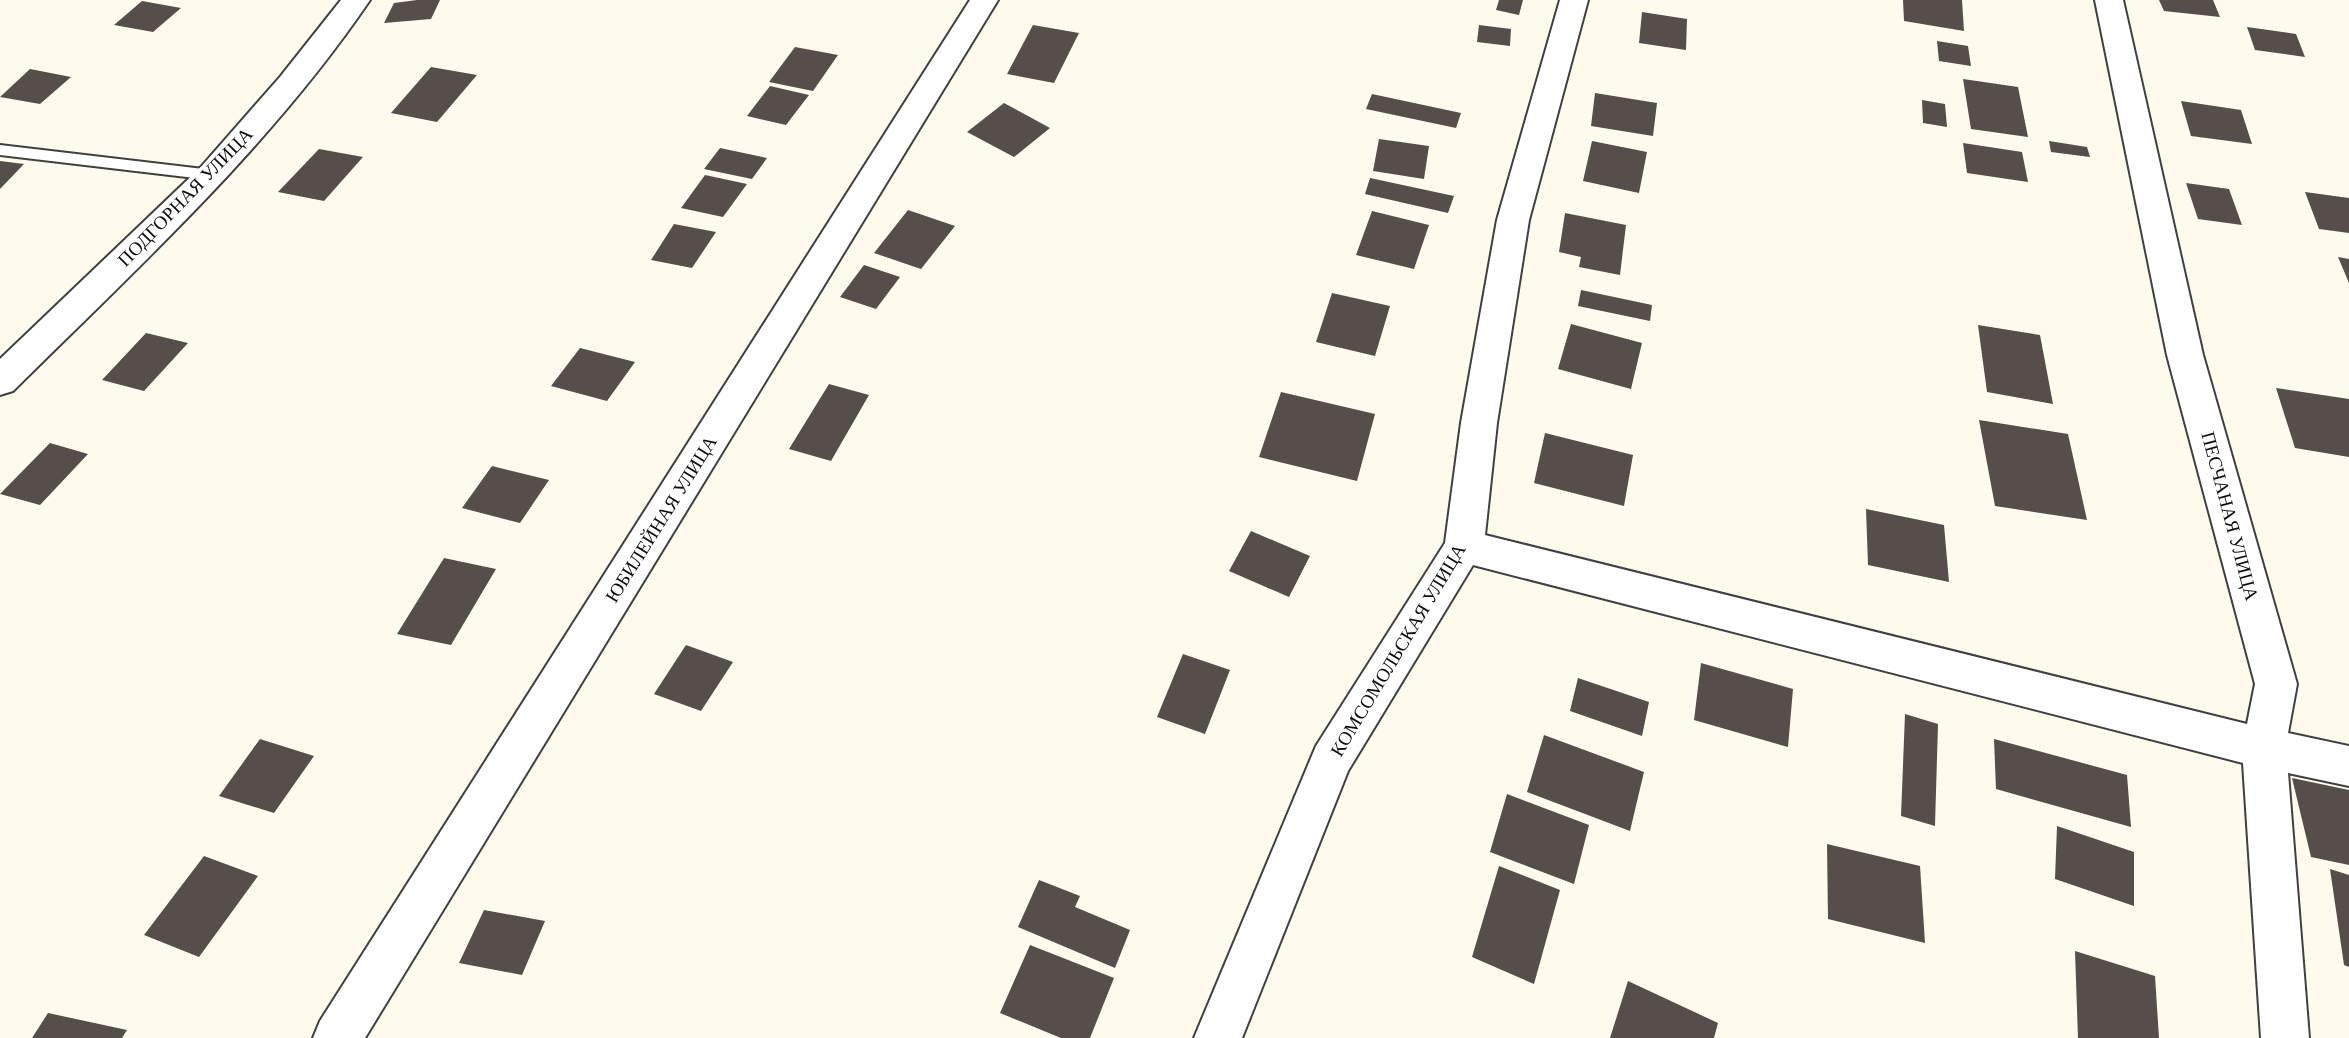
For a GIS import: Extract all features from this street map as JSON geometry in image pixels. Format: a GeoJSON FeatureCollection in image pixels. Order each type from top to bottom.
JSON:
{"type":"FeatureCollection","features":[{"type":"Feature","properties":{"kind":"street","name":"ПОДГОРНАЯ УЛИЦА"},"geometry":{"type":"LineString","coordinates":[[0,380],[212,175],[291,84],[356,0]]}},
{"type":"Feature","properties":{"kind":"street","name":"ЮБИЛЕЙНАЯ УЛИЦА"},"geometry":{"type":"LineString","coordinates":[[337,1038],[984,0]]}},
{"type":"Feature","properties":{"kind":"street","name":"КОМСОМОЛЬСКАЯ УЛИЦА"},"geometry":{"type":"LineString","coordinates":[[1218,1038],[1331,760],[1464,546],[1481,411],[1513,220],[1574,0]]}},
{"type":"Feature","properties":{"kind":"street","name":"ПЕСЧАНАЯ УЛИЦА"},"geometry":{"type":"LineString","coordinates":[[2109,0],[2185,355],[2276,684],[2264,748],[2286,1038]]}},
{"type":"Feature","properties":{"kind":"street"},"geometry":{"type":"LineString","coordinates":[[1464,546],[2264,748],[2349,766]]}},
{"type":"Feature","properties":{"kind":"lane"},"geometry":{"type":"LineString","coordinates":[[0,150],[212,175]]}},
{"type":"Feature","properties":{"kind":"building"},"geometry":{"type":"Polygon","coordinates":[[[440,0],[431,19],[384,23],[394,3],[440,0]]]}},
{"type":"Feature","properties":{"kind":"building"},"geometry":{"type":"Polygon","coordinates":[[[1499,0],[1523,0],[1519,15],[1496,10],[1499,0]]]}},
{"type":"Feature","properties":{"kind":"building"},"geometry":{"type":"Polygon","coordinates":[[[1903,0],[1962,0],[1964,31],[1904,21],[1903,0]]]}},
{"type":"Feature","properties":{"kind":"building"},"geometry":{"type":"Polygon","coordinates":[[[2159,0],[2213,0],[2220,17],[2164,11],[2159,0]]]}},
{"type":"Feature","properties":{"kind":"building"},"geometry":{"type":"Polygon","coordinates":[[[142,1],[181,8],[153,32],[114,25],[142,1]]]}},
{"type":"Feature","properties":{"kind":"building"},"geometry":{"type":"Polygon","coordinates":[[[1642,12],[1687,19],[1686,50],[1639,43],[1642,12]]]}},
{"type":"Feature","properties":{"kind":"building"},"geometry":{"type":"Polygon","coordinates":[[[1033,25],[1079,33],[1054,83],[1007,74],[1033,25]]]}},
{"type":"Feature","properties":{"kind":"building"},"geometry":{"type":"Polygon","coordinates":[[[1479,25],[1511,29],[1510,46],[1477,42],[1479,25]]]}},
{"type":"Feature","properties":{"kind":"building"},"geometry":{"type":"Polygon","coordinates":[[[2247,27],[2296,34],[2305,57],[2255,50],[2247,27]]]}},
{"type":"Feature","properties":{"kind":"building"},"geometry":{"type":"Polygon","coordinates":[[[1937,41],[1968,46],[1971,66],[1939,61],[1937,41]]]}},
{"type":"Feature","properties":{"kind":"building"},"geometry":{"type":"Polygon","coordinates":[[[795,47],[838,55],[813,91],[769,82],[795,47]]]}},
{"type":"Feature","properties":{"kind":"building"},"geometry":{"type":"Polygon","coordinates":[[[431,67],[477,75],[437,122],[391,113],[431,67]]]}},
{"type":"Feature","properties":{"kind":"building"},"geometry":{"type":"Polygon","coordinates":[[[30,69],[71,77],[40,104],[0,97],[30,69]]]}},
{"type":"Feature","properties":{"kind":"building"},"geometry":{"type":"Polygon","coordinates":[[[1963,79],[2018,87],[2028,137],[1971,129],[1963,79]]]}},
{"type":"Feature","properties":{"kind":"building"},"geometry":{"type":"Polygon","coordinates":[[[770,86],[809,95],[786,125],[747,116],[770,86]]]}},
{"type":"Feature","properties":{"kind":"building"},"geometry":{"type":"Polygon","coordinates":[[[1595,93],[1657,103],[1653,136],[1591,126],[1595,93]]]}},
{"type":"Feature","properties":{"kind":"building"},"geometry":{"type":"Polygon","coordinates":[[[1372,94],[1461,113],[1456,128],[1366,109],[1372,94]]]}},
{"type":"Feature","properties":{"kind":"building"},"geometry":{"type":"Polygon","coordinates":[[[1922,100],[1945,104],[1947,127],[1923,123],[1922,100]]]}},
{"type":"Feature","properties":{"kind":"building"},"geometry":{"type":"Polygon","coordinates":[[[2181,101],[2241,110],[2252,144],[2191,136],[2181,101]]]}},
{"type":"Feature","properties":{"kind":"building"},"geometry":{"type":"Polygon","coordinates":[[[1004,103],[1050,128],[1014,157],[967,132],[1004,103]]]}},
{"type":"Feature","properties":{"kind":"building"},"geometry":{"type":"Polygon","coordinates":[[[1379,139],[1429,146],[1424,179],[1373,171],[1379,139]]]}},
{"type":"Feature","properties":{"kind":"building"},"geometry":{"type":"Polygon","coordinates":[[[1592,141],[1647,152],[1639,193],[1583,181],[1592,141]]]}},
{"type":"Feature","properties":{"kind":"building"},"geometry":{"type":"Polygon","coordinates":[[[2049,141],[2087,147],[2090,157],[2051,152],[2049,141]]]}},
{"type":"Feature","properties":{"kind":"building"},"geometry":{"type":"Polygon","coordinates":[[[1963,143],[2022,152],[2028,182],[1967,173],[1963,143]]]}},
{"type":"Feature","properties":{"kind":"building"},"geometry":{"type":"Polygon","coordinates":[[[720,148],[767,158],[752,179],[704,169],[720,148]]]}},
{"type":"Feature","properties":{"kind":"building"},"geometry":{"type":"Polygon","coordinates":[[[319,149],[363,157],[324,201],[278,192],[319,149]]]}},
{"type":"Feature","properties":{"kind":"building"},"geometry":{"type":"Polygon","coordinates":[[[0,161],[24,164],[0,189],[0,161]]]}},
{"type":"Feature","properties":{"kind":"building"},"geometry":{"type":"Polygon","coordinates":[[[705,175],[747,184],[723,217],[681,208],[705,175]]]}},
{"type":"Feature","properties":{"kind":"building"},"geometry":{"type":"Polygon","coordinates":[[[1370,178],[1454,196],[1448,213],[1365,194],[1370,178]]]}},
{"type":"Feature","properties":{"kind":"building"},"geometry":{"type":"Polygon","coordinates":[[[2186,183],[2229,189],[2242,225],[2198,219],[2186,183]]]}},
{"type":"Feature","properties":{"kind":"building"},"geometry":{"type":"Polygon","coordinates":[[[2305,192],[2349,198],[2349,233],[2319,229],[2305,192]]]}},
{"type":"Feature","properties":{"kind":"building"},"geometry":{"type":"Polygon","coordinates":[[[908,210],[955,226],[921,269],[874,253],[908,210]]]}},
{"type":"Feature","properties":{"kind":"building"},"geometry":{"type":"Polygon","coordinates":[[[1372,211],[1429,225],[1414,269],[1356,255],[1372,211]]]}},
{"type":"Feature","properties":{"kind":"building"},"geometry":{"type":"Polygon","coordinates":[[[1565,213],[1626,225],[1620,275],[1579,267],[1581,257],[1559,252],[1565,213]]]}},
{"type":"Feature","properties":{"kind":"building"},"geometry":{"type":"Polygon","coordinates":[[[674,224],[716,232],[692,268],[651,260],[674,224]]]}},
{"type":"Feature","properties":{"kind":"building"},"geometry":{"type":"Polygon","coordinates":[[[2338,257],[2349,259],[2349,283],[2338,257]]]}},
{"type":"Feature","properties":{"kind":"building"},"geometry":{"type":"Polygon","coordinates":[[[864,265],[900,277],[876,309],[840,297],[864,265]]]}},
{"type":"Feature","properties":{"kind":"building"},"geometry":{"type":"Polygon","coordinates":[[[1581,290],[1652,305],[1650,321],[1578,306],[1581,290]]]}},
{"type":"Feature","properties":{"kind":"building"},"geometry":{"type":"Polygon","coordinates":[[[1332,293],[1390,306],[1375,356],[1316,342],[1332,293]]]}},
{"type":"Feature","properties":{"kind":"building"},"geometry":{"type":"Polygon","coordinates":[[[1571,324],[1642,343],[1631,389],[1558,369],[1571,324]]]}},
{"type":"Feature","properties":{"kind":"building"},"geometry":{"type":"Polygon","coordinates":[[[1978,325],[2040,335],[2053,404],[1987,392],[1978,325]]]}},
{"type":"Feature","properties":{"kind":"building"},"geometry":{"type":"Polygon","coordinates":[[[146,333],[188,343],[144,391],[102,380],[146,333]]]}},
{"type":"Feature","properties":{"kind":"building"},"geometry":{"type":"Polygon","coordinates":[[[580,348],[635,362],[607,401],[551,386],[580,348]]]}},
{"type":"Feature","properties":{"kind":"building"},"geometry":{"type":"Polygon","coordinates":[[[829,384],[869,395],[831,461],[789,449],[829,384]]]}},
{"type":"Feature","properties":{"kind":"building"},"geometry":{"type":"Polygon","coordinates":[[[2276,388],[2349,399],[2349,457],[2295,448],[2276,388]]]}},
{"type":"Feature","properties":{"kind":"building"},"geometry":{"type":"Polygon","coordinates":[[[1281,392],[1375,414],[1357,481],[1259,457],[1281,392]]]}},
{"type":"Feature","properties":{"kind":"building"},"geometry":{"type":"Polygon","coordinates":[[[1979,420],[2068,434],[2087,520],[1995,506],[1979,420]]]}},
{"type":"Feature","properties":{"kind":"building"},"geometry":{"type":"Polygon","coordinates":[[[1545,433],[1633,455],[1624,506],[1534,483],[1545,433]]]}},
{"type":"Feature","properties":{"kind":"building"},"geometry":{"type":"Polygon","coordinates":[[[50,443],[88,454],[40,505],[0,494],[50,443]]]}},
{"type":"Feature","properties":{"kind":"building"},"geometry":{"type":"Polygon","coordinates":[[[492,466],[549,480],[520,523],[462,508],[492,466]]]}},
{"type":"Feature","properties":{"kind":"building"},"geometry":{"type":"Polygon","coordinates":[[[1866,509],[1944,525],[1949,582],[1868,565],[1866,509]]]}},
{"type":"Feature","properties":{"kind":"building"},"geometry":{"type":"Polygon","coordinates":[[[1251,531],[1310,556],[1289,597],[1229,571],[1251,531]]]}},
{"type":"Feature","properties":{"kind":"building"},"geometry":{"type":"Polygon","coordinates":[[[444,558],[496,569],[451,645],[397,634],[444,558]]]}},
{"type":"Feature","properties":{"kind":"building"},"geometry":{"type":"Polygon","coordinates":[[[686,645],[733,662],[701,711],[654,694],[686,645]]]}},
{"type":"Feature","properties":{"kind":"building"},"geometry":{"type":"Polygon","coordinates":[[[1183,654],[1230,670],[1205,734],[1157,717],[1183,654]]]}},
{"type":"Feature","properties":{"kind":"building"},"geometry":{"type":"Polygon","coordinates":[[[1701,663],[1793,689],[1788,747],[1694,720],[1701,663]]]}},
{"type":"Feature","properties":{"kind":"building"},"geometry":{"type":"Polygon","coordinates":[[[1578,678],[1649,702],[1642,736],[1570,711],[1578,678]]]}},
{"type":"Feature","properties":{"kind":"building"},"geometry":{"type":"Polygon","coordinates":[[[1905,714],[1938,724],[1935,826],[1901,816],[1905,714]]]}},
{"type":"Feature","properties":{"kind":"building"},"geometry":{"type":"Polygon","coordinates":[[[1544,735],[1644,772],[1630,831],[1527,792],[1544,735]]]}},
{"type":"Feature","properties":{"kind":"building"},"geometry":{"type":"Polygon","coordinates":[[[260,739],[314,756],[274,813],[219,796],[260,739]]]}},
{"type":"Feature","properties":{"kind":"building"},"geometry":{"type":"Polygon","coordinates":[[[1994,739],[2127,775],[2131,827],[1996,789],[1994,739]]]}},
{"type":"Feature","properties":{"kind":"building"},"geometry":{"type":"Polygon","coordinates":[[[2292,778],[2349,790],[2349,865],[2311,857],[2292,778]]]}},
{"type":"Feature","properties":{"kind":"building"},"geometry":{"type":"Polygon","coordinates":[[[1507,794],[1589,825],[1574,884],[1490,852],[1507,794]]]}},
{"type":"Feature","properties":{"kind":"building"},"geometry":{"type":"Polygon","coordinates":[[[2057,826],[2134,852],[2134,906],[2055,879],[2057,826]]]}},
{"type":"Feature","properties":{"kind":"building"},"geometry":{"type":"Polygon","coordinates":[[[1827,844],[1920,866],[1925,943],[1828,919],[1827,844]]]}},
{"type":"Feature","properties":{"kind":"building"},"geometry":{"type":"Polygon","coordinates":[[[204,856],[258,876],[199,957],[144,935],[204,856]]]}},
{"type":"Feature","properties":{"kind":"building"},"geometry":{"type":"Polygon","coordinates":[[[1499,866],[1560,890],[1534,984],[1472,957],[1499,866]]]}},
{"type":"Feature","properties":{"kind":"building"},"geometry":{"type":"Polygon","coordinates":[[[2330,869],[2349,875],[2349,967],[2344,965],[2330,869]]]}},
{"type":"Feature","properties":{"kind":"building"},"geometry":{"type":"Polygon","coordinates":[[[1039,880],[1080,896],[1075,907],[1130,930],[1115,968],[1018,927],[1039,880]]]}},
{"type":"Feature","properties":{"kind":"building"},"geometry":{"type":"Polygon","coordinates":[[[484,910],[545,921],[522,975],[459,963],[484,910]]]}},
{"type":"Feature","properties":{"kind":"building"},"geometry":{"type":"Polygon","coordinates":[[[1030,945],[1114,978],[1090,1038],[1061,1038],[1000,1013],[1030,945]]]}},
{"type":"Feature","properties":{"kind":"building"},"geometry":{"type":"Polygon","coordinates":[[[2075,951],[2155,976],[2159,1038],[2078,1038],[2075,951]]]}},
{"type":"Feature","properties":{"kind":"building"},"geometry":{"type":"Polygon","coordinates":[[[1628,981],[1718,1023],[1714,1038],[1610,1038],[1628,981]]]}},
{"type":"Feature","properties":{"kind":"building"},"geometry":{"type":"Polygon","coordinates":[[[48,1013],[127,1030],[122,1038],[32,1038],[48,1013]]]}}]}
